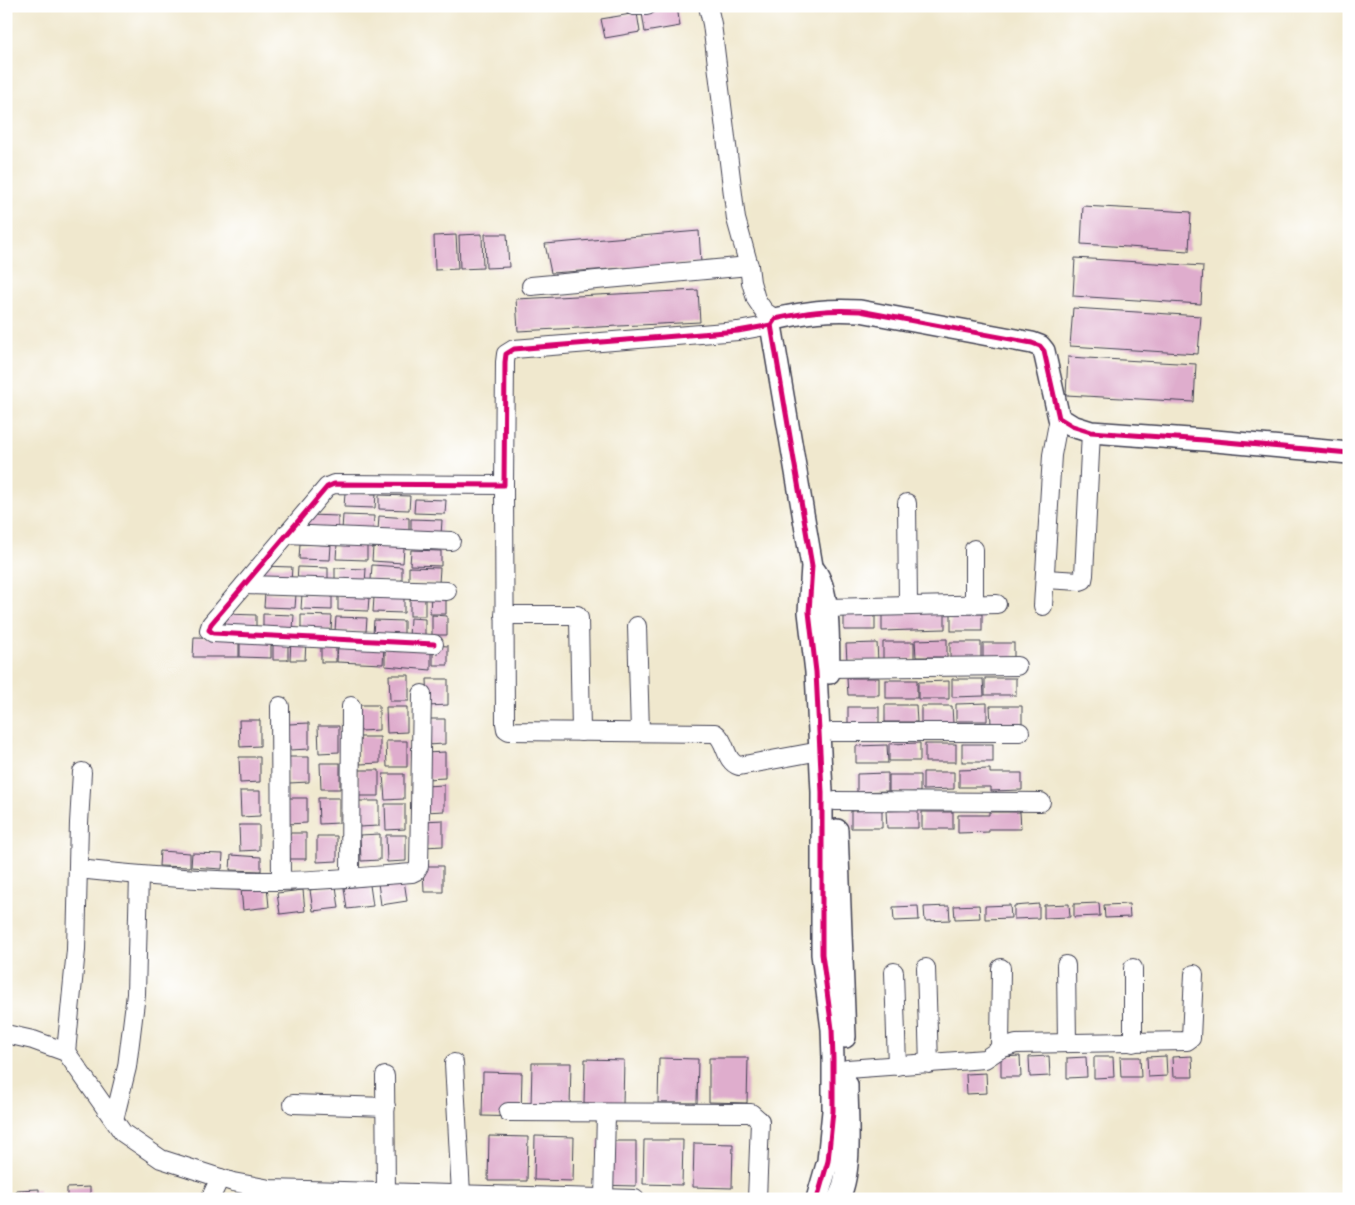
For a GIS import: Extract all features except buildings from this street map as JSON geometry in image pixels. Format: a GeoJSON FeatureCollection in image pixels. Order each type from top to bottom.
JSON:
{"type":"FeatureCollection","features":[{"type":"Feature","properties":{"kind":"street"},"geometry":{"type":"LineString","coordinates":[[633,6],[646,6]]}},
{"type":"Feature","properties":{"kind":"street"},"geometry":{"type":"LineString","coordinates":[[708,6],[712,24],[736,219],[756,299],[773,322],[812,566],[809,612],[816,672],[820,751],[823,844],[822,954],[832,1029],[833,1059],[832,1119],[825,1195]]}},
{"type":"Feature","properties":{"kind":"street"},"geometry":{"type":"LineString","coordinates":[[531,286],[749,266]]}},
{"type":"Feature","properties":{"kind":"street"},"geometry":{"type":"LineString","coordinates":[[820,751],[739,766],[731,762],[719,736],[715,733],[509,731],[506,729],[504,615],[506,354],[514,349],[738,331],[809,312],[832,310],[860,312],[1040,346],[1044,351],[1058,418],[1052,455],[1043,606]]}},
{"type":"Feature","properties":{"kind":"street"},"geometry":{"type":"LineString","coordinates":[[1058,418],[1072,426],[1091,432],[1349,453]]}},
{"type":"Feature","properties":{"kind":"street"},"geometry":{"type":"LineString","coordinates":[[1045,579],[1083,580],[1091,432]]}},
{"type":"Feature","properties":{"kind":"street"},"geometry":{"type":"LineString","coordinates":[[434,644],[212,633],[209,630],[211,624],[323,490],[334,484],[504,486]]}},
{"type":"Feature","properties":{"kind":"street"},"geometry":{"type":"LineString","coordinates":[[907,503],[908,605]]}},
{"type":"Feature","properties":{"kind":"street"},"geometry":{"type":"LineString","coordinates":[[286,534],[451,541]]}},
{"type":"Feature","properties":{"kind":"street"},"geometry":{"type":"LineString","coordinates":[[974,549],[974,604]]}},
{"type":"Feature","properties":{"kind":"street"},"geometry":{"type":"LineString","coordinates":[[812,566],[820,578],[826,608],[847,1069],[845,1178],[825,1195]]}},
{"type":"Feature","properties":{"kind":"street"},"geometry":{"type":"LineString","coordinates":[[244,585],[447,591]]}},
{"type":"Feature","properties":{"kind":"street"},"geometry":{"type":"LineString","coordinates":[[826,608],[997,604]]}},
{"type":"Feature","properties":{"kind":"street"},"geometry":{"type":"LineString","coordinates":[[504,615],[577,615],[579,618],[581,732]]}},
{"type":"Feature","properties":{"kind":"street"},"geometry":{"type":"LineString","coordinates":[[637,626],[640,732]]}},
{"type":"Feature","properties":{"kind":"street"},"geometry":{"type":"LineString","coordinates":[[829,668],[1018,666]]}},
{"type":"Feature","properties":{"kind":"street"},"geometry":{"type":"LineString","coordinates":[[78,869],[232,881],[281,882],[412,873],[416,871],[418,866],[422,694]]}},
{"type":"Feature","properties":{"kind":"street"},"geometry":{"type":"LineString","coordinates":[[280,706],[281,882]]}},
{"type":"Feature","properties":{"kind":"street"},"geometry":{"type":"LineString","coordinates":[[350,877],[351,706]]}},
{"type":"Feature","properties":{"kind":"street"},"geometry":{"type":"LineString","coordinates":[[832,732],[1020,732]]}},
{"type":"Feature","properties":{"kind":"street"},"geometry":{"type":"LineString","coordinates":[[66,1052],[76,950],[82,772]]}},
{"type":"Feature","properties":{"kind":"street"},"geometry":{"type":"LineString","coordinates":[[835,801],[1041,802]]}},
{"type":"Feature","properties":{"kind":"street"},"geometry":{"type":"LineString","coordinates":[[114,1120],[127,1067],[136,994],[139,875]]}},
{"type":"Feature","properties":{"kind":"street"},"geometry":{"type":"LineString","coordinates":[[1066,965],[1067,1043]]}},
{"type":"Feature","properties":{"kind":"street"},"geometry":{"type":"LineString","coordinates":[[926,968],[929,1064]]}},
{"type":"Feature","properties":{"kind":"street"},"geometry":{"type":"LineString","coordinates":[[1000,1049],[1001,968]]}},
{"type":"Feature","properties":{"kind":"street"},"geometry":{"type":"LineString","coordinates":[[1133,968],[1133,1042]]}},
{"type":"Feature","properties":{"kind":"street"},"geometry":{"type":"LineString","coordinates":[[894,972],[897,1066]]}},
{"type":"Feature","properties":{"kind":"street"},"geometry":{"type":"LineString","coordinates":[[847,1069],[985,1059],[1000,1049],[1016,1044],[1188,1041],[1190,1040],[1194,974]]}},
{"type":"Feature","properties":{"kind":"street"},"geometry":{"type":"LineString","coordinates":[[6,1034],[32,1040],[66,1052],[122,1133],[161,1158],[270,1194],[386,1192],[633,1199]]}},
{"type":"Feature","properties":{"kind":"street"},"geometry":{"type":"LineString","coordinates":[[454,1063],[461,1194]]}},
{"type":"Feature","properties":{"kind":"street"},"geometry":{"type":"LineString","coordinates":[[385,1076],[386,1192]]}},
{"type":"Feature","properties":{"kind":"street"},"geometry":{"type":"LineString","coordinates":[[293,1104],[386,1107]]}},
{"type":"Feature","properties":{"kind":"street"},"geometry":{"type":"LineString","coordinates":[[508,1112],[750,1113],[760,1121],[757,1199]]}},
{"type":"Feature","properties":{"kind":"street"},"geometry":{"type":"LineString","coordinates":[[604,1198],[606,1113]]}},
{"type":"Feature","properties":{"kind":"street"},"geometry":{"type":"LineString","coordinates":[[210,1199],[220,1178]]}},
{"type":"Feature","properties":{"kind":"cycle path"},"geometry":{"type":"LineString","coordinates":[[434,644],[213,633],[209,630],[211,624],[327,487],[334,484],[504,485],[505,362],[506,354],[514,349],[738,331],[771,325],[775,319],[797,315],[827,311],[860,311],[1040,346],[1044,351],[1059,418],[1072,426],[1091,432],[1349,453]]}},
{"type":"Feature","properties":{"kind":"cycle path"},"geometry":{"type":"LineString","coordinates":[[771,325],[812,566],[809,612],[816,672],[822,792],[822,954],[832,1029],[833,1059],[833,1111],[828,1161],[817,1199]]}}]}
